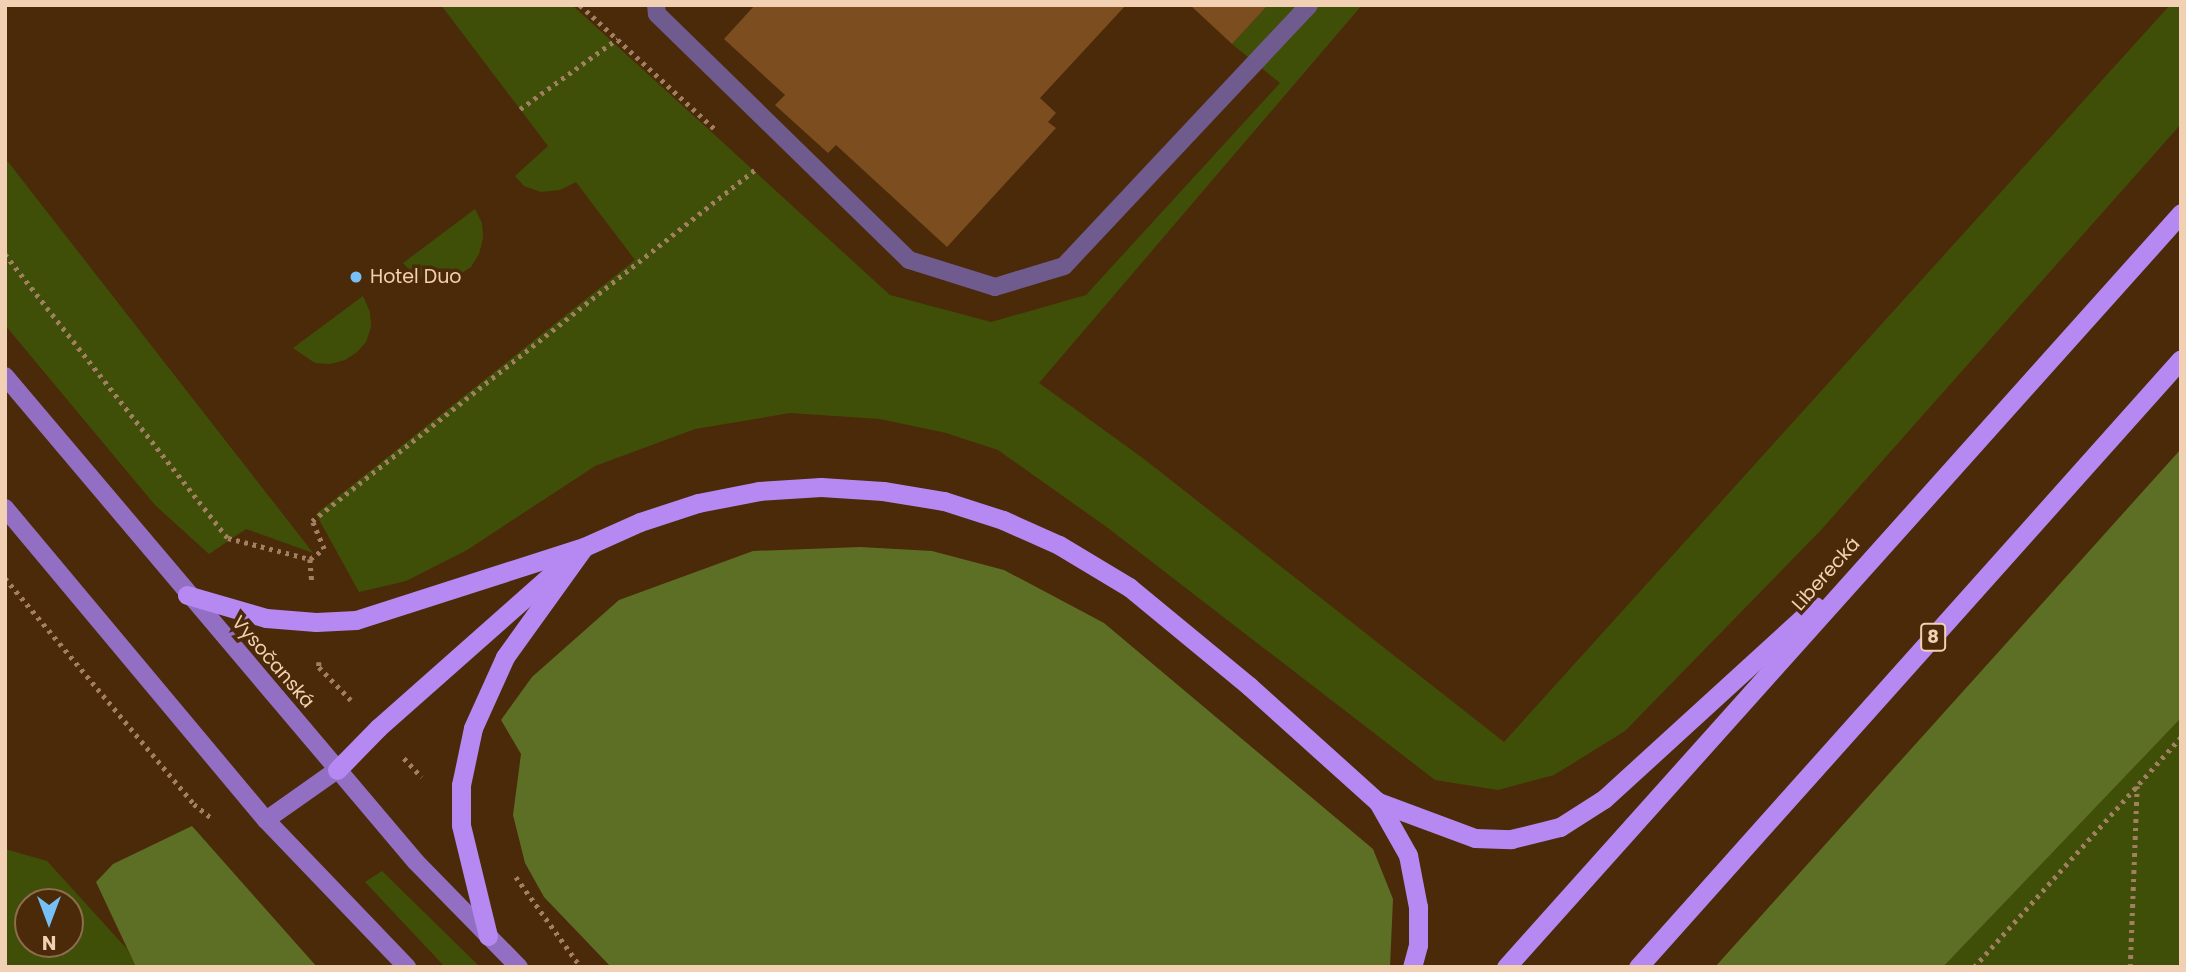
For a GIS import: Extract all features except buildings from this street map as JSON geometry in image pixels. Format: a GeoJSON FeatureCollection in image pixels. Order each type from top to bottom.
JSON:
{"type":"FeatureCollection","features":[{"type":"Feature","properties":{"kind":"highway","name":"Liberecká"},"geometry":{"type":"LineString","coordinates":[[1506,967],[2181,213]]}},
{"type":"Feature","properties":{"kind":"highway","name":"8"},"geometry":{"type":"LineString","coordinates":[[1638,967],[2181,359]]}},
{"type":"Feature","properties":{"kind":"highway"},"geometry":{"type":"LineString","coordinates":[[187,595],[266,618],[316,622],[356,620],[584,547],[640,522],[698,503],[759,491],[821,487],[883,491],[944,501],[1003,520],[1059,545],[1129,587],[1249,686],[1378,802],[1409,855],[1418,907],[1418,945],[1412,967]]}},
{"type":"Feature","properties":{"kind":"highway"},"geometry":{"type":"LineString","coordinates":[[1378,802],[1475,838],[1511,839],[1560,827],[1604,799],[1898,529]]}},
{"type":"Feature","properties":{"kind":"highway"},"geometry":{"type":"LineString","coordinates":[[337,770],[406,702],[584,547]]}},
{"type":"Feature","properties":{"kind":"highway"},"geometry":{"type":"LineString","coordinates":[[488,936],[461,825],[461,785],[473,728],[505,657],[584,547]]}},
{"type":"Feature","properties":{"kind":"main road","name":"Vysočanská"},"geometry":{"type":"LineString","coordinates":[[5,376],[187,595],[416,862],[519,967]]}},
{"type":"Feature","properties":{"kind":"main road"},"geometry":{"type":"LineString","coordinates":[[5,508],[266,820],[407,967]]}},
{"type":"Feature","properties":{"kind":"main road"},"geometry":{"type":"LineString","coordinates":[[266,820],[337,770]]}},
{"type":"Feature","properties":{"kind":"lane"},"geometry":{"type":"LineString","coordinates":[[660,8],[909,261],[995,287],[1064,266],[1310,5]]}},
{"type":"Feature","properties":{"kind":"path"},"geometry":{"type":"LineString","coordinates":[[580,5],[719,133]]}},
{"type":"Feature","properties":{"kind":"path"},"geometry":{"type":"LineString","coordinates":[[520,109],[617,39]]}},
{"type":"Feature","properties":{"kind":"path"},"geometry":{"type":"LineString","coordinates":[[5,254],[228,538],[310,559],[324,549],[312,521],[758,169],[748,160]]}},
{"type":"Feature","properties":{"kind":"path"},"geometry":{"type":"LineString","coordinates":[[310,559],[313,595]]}},
{"type":"Feature","properties":{"kind":"path"},"geometry":{"type":"LineString","coordinates":[[319,657],[319,667],[353,702]]}},
{"type":"Feature","properties":{"kind":"path"},"geometry":{"type":"LineString","coordinates":[[1974,967],[2181,737]]}},
{"type":"Feature","properties":{"kind":"path"},"geometry":{"type":"LineString","coordinates":[[2130,967],[2137,785]]}},
{"type":"Feature","properties":{"kind":"path"},"geometry":{"type":"LineString","coordinates":[[509,868],[581,967]]}},
{"type":"Feature","properties":{"kind":"green space"},"geometry":{"type":"Polygon","coordinates":[[[441,5],[572,5],[890,295],[991,322],[1086,295],[1280,83],[1232,44],[1268,5],[1362,5],[1039,383],[1144,459],[1504,742],[2170,5],[2181,5],[2181,124],[1821,530],[1625,731],[1554,775],[1498,790],[1435,780],[1108,528],[998,450],[946,433],[880,419],[790,413],[695,429],[595,466],[467,550],[406,581],[359,592],[316,514],[635,260],[576,182],[560,190],[541,192],[524,186],[515,176],[548,146],[441,5]]]}},
{"type":"Feature","properties":{"kind":"green space"},"geometry":{"type":"Polygon","coordinates":[[[5,158],[313,553],[246,529],[209,554],[155,505],[5,325],[5,158]]]}},
{"type":"Feature","properties":{"kind":"green space"},"geometry":{"type":"Polygon","coordinates":[[[475,209],[482,223],[483,238],[479,254],[471,267],[457,276],[442,280],[426,279],[412,273],[403,263],[475,209]]]}},
{"type":"Feature","properties":{"kind":"green space"},"geometry":{"type":"Polygon","coordinates":[[[363,296],[370,312],[371,327],[366,342],[357,352],[345,360],[330,364],[315,363],[293,348],[363,296]]]}},
{"type":"Feature","properties":{"kind":"green space"},"geometry":{"type":"Polygon","coordinates":[[[2181,449],[2181,718],[1943,967],[1715,967],[2181,449]]]}},
{"type":"Feature","properties":{"kind":"green space"},"geometry":{"type":"Polygon","coordinates":[[[860,547],[932,551],[1004,570],[1104,623],[1373,849],[1393,899],[1390,967],[611,967],[544,897],[525,863],[513,815],[521,754],[501,720],[532,677],[619,600],[753,551],[860,547]]]}},
{"type":"Feature","properties":{"kind":"green space"},"geometry":{"type":"Polygon","coordinates":[[[2181,718],[2181,967],[1943,967],[2181,718]]]}},
{"type":"Feature","properties":{"kind":"green space"},"geometry":{"type":"Polygon","coordinates":[[[192,826],[317,967],[136,967],[96,882],[113,864],[192,826]]]}},
{"type":"Feature","properties":{"kind":"green space"},"geometry":{"type":"Polygon","coordinates":[[[5,849],[47,861],[72,888],[14,888],[14,958],[84,958],[84,902],[127,949],[136,967],[5,967],[5,849]]]}},
{"type":"Feature","properties":{"kind":"green space"},"geometry":{"type":"Polygon","coordinates":[[[382,871],[480,967],[445,967],[365,882],[382,871]]]}},
{"type":"Feature","properties":{"kind":"place","name":"Hotel Duo"},"geometry":{"type":"Point","coordinates":[356,277]}}]}
